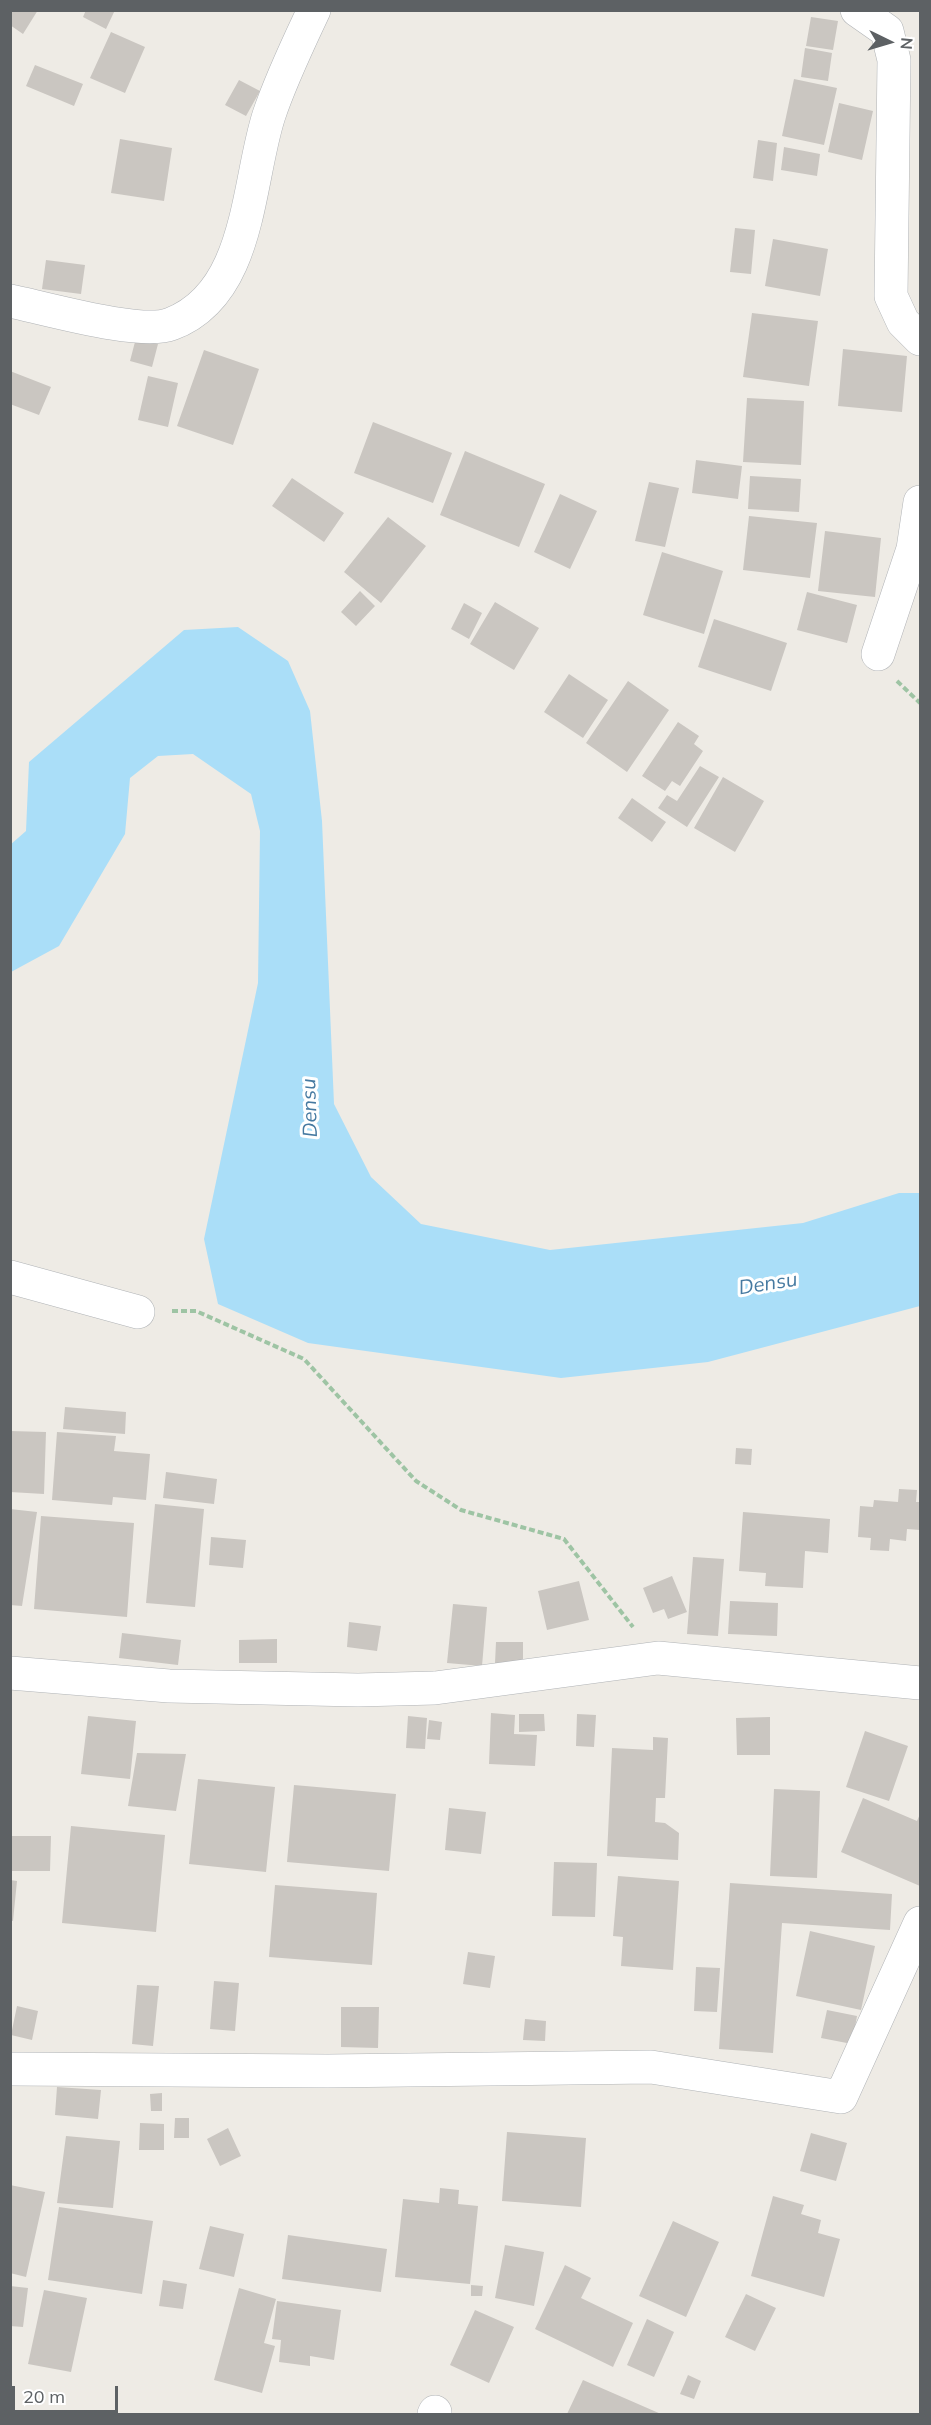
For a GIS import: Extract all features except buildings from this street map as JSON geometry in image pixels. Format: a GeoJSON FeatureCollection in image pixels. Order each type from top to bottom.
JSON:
{"type":"FeatureCollection","features":[{"type":"Feature","properties":{"kind":"street"},"geometry":{"type":"LineString","coordinates":[[10,301],[134,327],[170,325],[205,304],[230,267],[249,213],[269,116],[314,10]]}},
{"type":"Feature","properties":{"kind":"street"},"geometry":{"type":"LineString","coordinates":[[857,10],[887,31],[894,60],[891,296],[903,322],[921,339]]}},
{"type":"Feature","properties":{"kind":"street"},"geometry":{"type":"LineString","coordinates":[[878,654],[913,549],[921,502]]}},
{"type":"Feature","properties":{"kind":"street"},"geometry":{"type":"LineString","coordinates":[[10,1277],[138,1312]]}},
{"type":"Feature","properties":{"kind":"street"},"geometry":{"type":"LineString","coordinates":[[10,1673],[169,1686],[358,1690],[435,1688],[658,1658],[921,1683]]}},
{"type":"Feature","properties":{"kind":"street"},"geometry":{"type":"LineString","coordinates":[[10,2069],[328,2072],[651,2067],[841,2097],[921,1923]]}},
{"type":"Feature","properties":{"kind":"path"},"geometry":{"type":"LineString","coordinates":[[138,1312],[196,1311],[303,1359],[416,1481],[461,1510],[564,1539],[658,1658]]}},
{"type":"Feature","properties":{"kind":"water","name":"Densu"},"geometry":{"type":"Polygon","coordinates":[[[238,627],[288,661],[310,711],[322,821],[334,1104],[371,1177],[421,1224],[550,1250],[803,1223],[899,1193],[920,1193],[920,1306],[708,1362],[561,1378],[308,1343],[218,1304],[204,1239],[258,983],[260,831],[251,794],[193,754],[158,756],[130,778],[125,834],[59,946],[11,972],[10,845],[26,831],[29,762],[184,630],[238,627]]]}}]}
